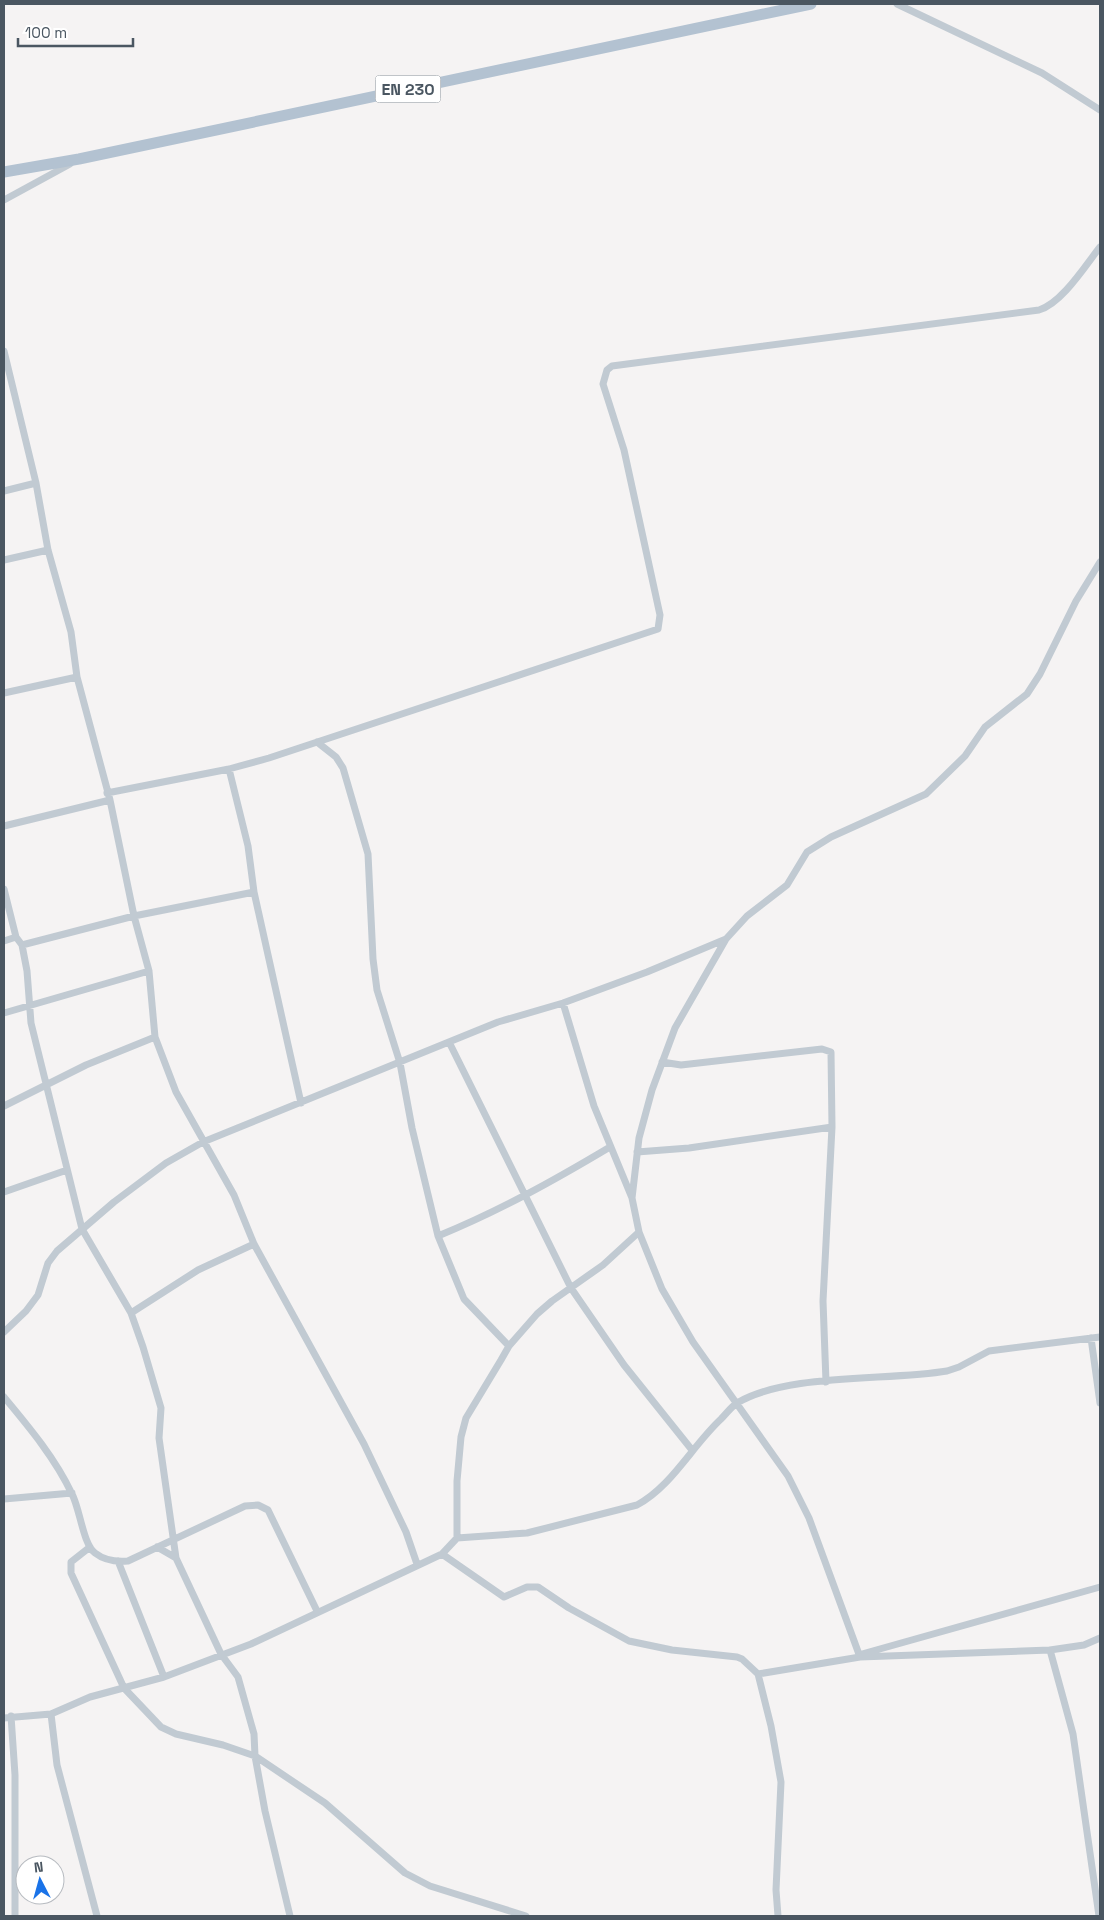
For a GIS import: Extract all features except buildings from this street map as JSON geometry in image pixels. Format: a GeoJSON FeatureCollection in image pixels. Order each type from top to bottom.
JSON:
{"type":"FeatureCollection","features":[{"type":"Feature","properties":{"kind":"main road","name":"EN 230"},"geometry":{"type":"LineString","coordinates":[[4,172],[79,159],[811,4]]}},
{"type":"Feature","properties":{"kind":"street"},"geometry":{"type":"LineString","coordinates":[[897,4],[1042,73],[1100,110]]}},
{"type":"Feature","properties":{"kind":"street"},"geometry":{"type":"LineString","coordinates":[[4,200],[79,159]]}},
{"type":"Feature","properties":{"kind":"street"},"geometry":{"type":"LineString","coordinates":[[4,826],[108,797],[229,768],[317,742],[658,629],[660,615],[624,450],[603,384],[607,370],[612,366],[1039,310],[1057,300],[1100,247]]}},
{"type":"Feature","properties":{"kind":"street"},"geometry":{"type":"LineString","coordinates":[[4,351],[36,483],[48,550],[71,632],[77,677],[108,797],[134,916],[149,972],[155,1037],[176,1092],[234,1195],[254,1244],[364,1444],[406,1532],[417,1564]]}},
{"type":"Feature","properties":{"kind":"street"},"geometry":{"type":"LineString","coordinates":[[4,491],[36,483]]}},
{"type":"Feature","properties":{"kind":"street"},"geometry":{"type":"LineString","coordinates":[[4,560],[48,550]]}},
{"type":"Feature","properties":{"kind":"street"},"geometry":{"type":"LineString","coordinates":[[632,1198],[637,1152],[652,1090],[662,1062],[675,1028],[726,939],[747,916],[787,886],[807,852],[831,837],[926,794],[966,756],[985,727],[1027,694],[1040,674],[1076,601],[1100,562]]}},
{"type":"Feature","properties":{"kind":"street"},"geometry":{"type":"LineString","coordinates":[[4,693],[77,677]]}},
{"type":"Feature","properties":{"kind":"street"},"geometry":{"type":"LineString","coordinates":[[317,742],[336,757],[343,768],[368,854],[373,959],[377,990],[400,1063],[412,1128],[438,1236],[464,1299],[509,1346]]}},
{"type":"Feature","properties":{"kind":"street"},"geometry":{"type":"LineString","coordinates":[[229,768],[248,846],[254,892],[301,1102]]}},
{"type":"Feature","properties":{"kind":"street"},"geometry":{"type":"LineString","coordinates":[[4,889],[16,937],[22,944],[31,1023],[82,1229],[131,1313],[161,1408],[159,1438],[176,1558],[221,1654],[230,1663],[238,1677],[254,1734],[255,1756],[290,1916]]}},
{"type":"Feature","properties":{"kind":"street"},"geometry":{"type":"LineString","coordinates":[[22,944],[134,916],[254,892]]}},
{"type":"Feature","properties":{"kind":"street"},"geometry":{"type":"LineString","coordinates":[[4,940],[16,937]]}},
{"type":"Feature","properties":{"kind":"street"},"geometry":{"type":"LineString","coordinates":[[4,1332],[26,1312],[38,1294],[46,1268],[57,1251],[166,1163],[203,1142],[450,1044],[498,1022],[563,1003],[647,972],[726,939]]}},
{"type":"Feature","properties":{"kind":"street"},"geometry":{"type":"LineString","coordinates":[[4,1013],[149,972]]}},
{"type":"Feature","properties":{"kind":"street"},"geometry":{"type":"LineString","coordinates":[[563,1003],[594,1106],[632,1198],[639,1232],[671,1305],[693,1342],[788,1476],[804,1510],[860,1656]]}},
{"type":"Feature","properties":{"kind":"street"},"geometry":{"type":"LineString","coordinates":[[4,1106],[86,1065],[155,1037]]}},
{"type":"Feature","properties":{"kind":"street"},"geometry":{"type":"LineString","coordinates":[[450,1044],[524,1197],[571,1288],[624,1365],[692,1450]]}},
{"type":"Feature","properties":{"kind":"street"},"geometry":{"type":"LineString","coordinates":[[662,1062],[689,1064],[828,1049],[832,1057],[832,1127],[823,1301],[826,1382]]}},
{"type":"Feature","properties":{"kind":"street"},"geometry":{"type":"LineString","coordinates":[[637,1152],[689,1148],[832,1127]]}},
{"type":"Feature","properties":{"kind":"street"},"geometry":{"type":"LineString","coordinates":[[438,1236],[488,1216],[610,1147]]}},
{"type":"Feature","properties":{"kind":"street"},"geometry":{"type":"LineString","coordinates":[[4,1192],[67,1170]]}},
{"type":"Feature","properties":{"kind":"street"},"geometry":{"type":"LineString","coordinates":[[457,1538],[457,1481],[461,1437],[466,1418],[509,1346],[537,1314],[602,1264],[639,1232]]}},
{"type":"Feature","properties":{"kind":"street"},"geometry":{"type":"LineString","coordinates":[[131,1313],[198,1270],[254,1244]]}},
{"type":"Feature","properties":{"kind":"street"},"geometry":{"type":"LineString","coordinates":[[15,1916],[15,1775],[7,1717],[51,1714],[90,1697],[164,1677],[251,1644],[317,1611],[442,1554],[457,1538],[527,1533],[637,1505],[650,1498],[663,1486],[692,1450],[737,1404],[780,1388],[939,1372],[959,1367],[989,1351],[1100,1337]]}},
{"type":"Feature","properties":{"kind":"street"},"geometry":{"type":"LineString","coordinates":[[1091,1338],[1100,1403]]}},
{"type":"Feature","properties":{"kind":"street"},"geometry":{"type":"LineString","coordinates":[[4,1397],[32,1431],[60,1472],[79,1509],[90,1547],[95,1553],[118,1562],[128,1561],[245,1506],[252,1504],[265,1507],[317,1611]]}},
{"type":"Feature","properties":{"kind":"street"},"geometry":{"type":"LineString","coordinates":[[4,1498],[72,1493]]}},
{"type":"Feature","properties":{"kind":"street"},"geometry":{"type":"LineString","coordinates":[[90,1547],[71,1562],[71,1573],[124,1688],[161,1727],[176,1734],[224,1745],[255,1756],[325,1803],[405,1873],[430,1886],[526,1916]]}},
{"type":"Feature","properties":{"kind":"street"},"geometry":{"type":"LineString","coordinates":[[157,1547],[176,1558]]}},
{"type":"Feature","properties":{"kind":"street"},"geometry":{"type":"LineString","coordinates":[[442,1554],[502,1596],[506,1597],[527,1587],[538,1587],[569,1608],[630,1641],[665,1649],[736,1657],[742,1659],[758,1674],[771,1726],[781,1782],[776,1890],[778,1916]]}},
{"type":"Feature","properties":{"kind":"street"},"geometry":{"type":"LineString","coordinates":[[118,1562],[164,1677]]}},
{"type":"Feature","properties":{"kind":"street"},"geometry":{"type":"LineString","coordinates":[[758,1674],[860,1656],[1100,1587]]}},
{"type":"Feature","properties":{"kind":"street"},"geometry":{"type":"LineString","coordinates":[[860,1656],[1050,1650],[1084,1645],[1100,1638]]}},
{"type":"Feature","properties":{"kind":"street"},"geometry":{"type":"LineString","coordinates":[[1050,1650],[1073,1734],[1099,1916]]}},
{"type":"Feature","properties":{"kind":"street"},"geometry":{"type":"LineString","coordinates":[[51,1714],[57,1765],[97,1916]]}}]}
